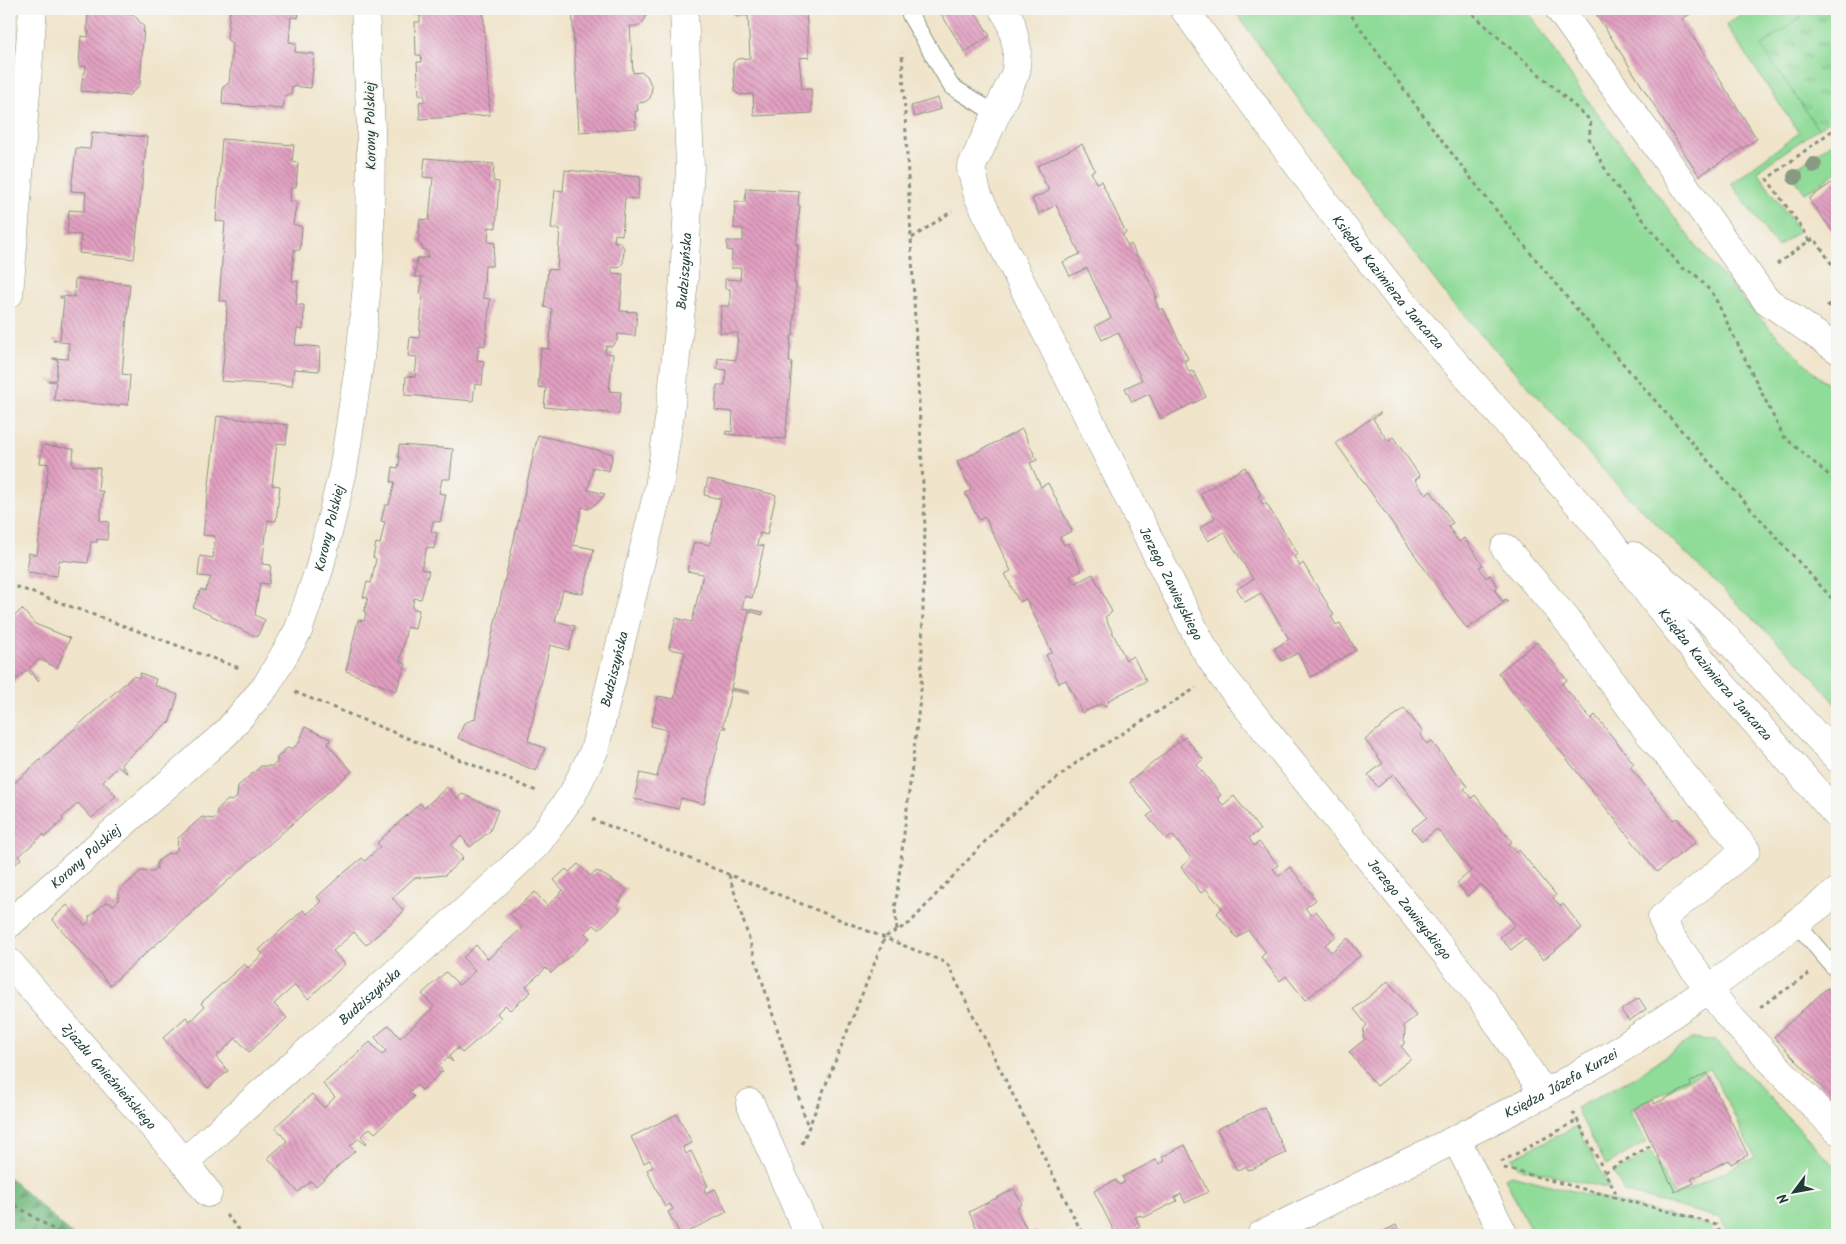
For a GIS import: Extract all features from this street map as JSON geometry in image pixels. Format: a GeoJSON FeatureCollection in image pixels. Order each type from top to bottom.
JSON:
{"type":"FeatureCollection","features":[{"type":"Feature","properties":{"kind":"street"},"geometry":{"type":"LineString","coordinates":[[9,294],[33,9]]}},
{"type":"Feature","properties":{"kind":"street","name":"Korony Polskiej"},"geometry":{"type":"LineString","coordinates":[[9,924],[227,732],[266,686],[298,631],[319,570],[343,472],[360,359],[370,252],[371,129],[365,9]]}},
{"type":"Feature","properties":{"kind":"street","name":"Budziszyńska"},"geometry":{"type":"LineString","coordinates":[[184,1162],[494,885],[537,844],[572,794],[594,751],[659,487],[670,413],[684,280],[690,167],[684,9]]}},
{"type":"Feature","properties":{"kind":"street","name":"Jerzego Zawieyskiego"},"geometry":{"type":"LineString","coordinates":[[1003,9],[1011,22],[1018,49],[1016,72],[971,168],[978,196],[1204,647],[1220,671],[1482,999],[1552,1090]]}},
{"type":"Feature","properties":{"kind":"street"},"geometry":{"type":"LineString","coordinates":[[1559,9],[1766,300],[1837,349]]}},
{"type":"Feature","properties":{"kind":"street","name":"Księdza Kazimierza Jancarza"},"geometry":{"type":"LineString","coordinates":[[1188,12],[1356,243],[1411,311],[1601,530],[1655,602],[1713,674],[1837,815]]}},
{"type":"Feature","properties":{"kind":"street","name":"Księdza Kazimierza Jancarza"},"geometry":{"type":"LineString","coordinates":[[1601,530],[1677,591],[1719,630],[1837,758]]}},
{"type":"Feature","properties":{"kind":"street"},"geometry":{"type":"LineString","coordinates":[[1505,548],[1567,620],[1649,733],[1746,850],[1662,918],[1670,936],[1736,1024],[1837,1130]]}},
{"type":"Feature","properties":{"kind":"street","name":"Księdza Józefa Kurzei"},"geometry":{"type":"LineString","coordinates":[[1273,1232],[1552,1090],[1616,1053],[1709,989],[1837,892]]}},
{"type":"Feature","properties":{"kind":"street","name":"Zjazdu Gnieźnieńskiego"},"geometry":{"type":"LineString","coordinates":[[9,962],[184,1162],[208,1193]]}},
{"type":"Feature","properties":{"kind":"street"},"geometry":{"type":"LineString","coordinates":[[750,1103],[809,1235]]}},
{"type":"Feature","properties":{"kind":"street"},"geometry":{"type":"LineString","coordinates":[[1456,1139],[1504,1235]]}},
{"type":"Feature","properties":{"kind":"lane"},"geometry":{"type":"LineString","coordinates":[[910,15],[951,86],[996,114]]}},
{"type":"Feature","properties":{"kind":"lane"},"geometry":{"type":"LineString","coordinates":[[1796,923],[1833,966]]}},
{"type":"Feature","properties":{"kind":"path"},"geometry":{"type":"LineString","coordinates":[[1347,9],[1428,121],[1555,285],[1713,468],[1837,604]]}},
{"type":"Feature","properties":{"kind":"path"},"geometry":{"type":"LineString","coordinates":[[1467,9],[1591,121],[1589,139],[1610,178],[1681,267],[1694,274],[1713,294],[1783,436],[1837,482]]}},
{"type":"Feature","properties":{"kind":"path"},"geometry":{"type":"LineString","coordinates":[[897,930],[895,910],[921,690],[924,527],[902,46]]}},
{"type":"Feature","properties":{"kind":"path"},"geometry":{"type":"LineString","coordinates":[[1809,241],[1767,178],[1837,127]]}},
{"type":"Feature","properties":{"kind":"path"},"geometry":{"type":"LineString","coordinates":[[911,238],[978,196]]}},
{"type":"Feature","properties":{"kind":"path"},"geometry":{"type":"LineString","coordinates":[[1774,266],[1809,241],[1815,239],[1837,272]]}},
{"type":"Feature","properties":{"kind":"path"},"geometry":{"type":"LineString","coordinates":[[9,584],[248,671]]}},
{"type":"Feature","properties":{"kind":"path"},"geometry":{"type":"LineString","coordinates":[[779,1167],[795,1160],[885,937],[910,923],[1002,823],[1081,759],[1200,686],[1220,671]]}},
{"type":"Feature","properties":{"kind":"path"},"geometry":{"type":"LineString","coordinates":[[291,690],[547,795]]}},
{"type":"Feature","properties":{"kind":"path"},"geometry":{"type":"LineString","coordinates":[[590,818],[947,963],[1083,1235]]}},
{"type":"Feature","properties":{"kind":"path"},"geometry":{"type":"LineString","coordinates":[[728,875],[808,1128]]}},
{"type":"Feature","properties":{"kind":"path"},"geometry":{"type":"LineString","coordinates":[[1736,1024],[1833,966]]}},
{"type":"Feature","properties":{"kind":"path"},"geometry":{"type":"LineString","coordinates":[[1552,1090],[1578,1120],[1619,1198]]}},
{"type":"Feature","properties":{"kind":"path"},"geometry":{"type":"LineString","coordinates":[[1578,1120],[1494,1165],[1716,1224],[1722,1235]]}},
{"type":"Feature","properties":{"kind":"path"},"geometry":{"type":"LineString","coordinates":[[1605,1172],[1652,1145]]}},
{"type":"Feature","properties":{"kind":"path"},"geometry":{"type":"LineString","coordinates":[[9,1201],[62,1235]]}},
{"type":"Feature","properties":{"kind":"green space"},"geometry":{"type":"Polygon","coordinates":[[[1233,9],[1527,9],[1578,87],[1696,246],[1753,311],[1818,376],[1837,391],[1837,705],[1806,669],[1734,601],[1616,484],[1447,296],[1335,150],[1233,9]]]}},
{"type":"Feature","properties":{"kind":"green space"},"geometry":{"type":"Polygon","coordinates":[[[1748,9],[1812,9],[1762,46],[1818,129],[1757,171],[1799,231],[1777,247],[1731,183],[1799,133],[1726,25],[1748,9]]]}},
{"type":"Feature","properties":{"kind":"green space"},"geometry":{"type":"Polygon","coordinates":[[[1812,9],[1837,9],[1837,115],[1818,129],[1761,46],[1812,9]]]}},
{"type":"Feature","properties":{"kind":"green space"},"geometry":{"type":"Polygon","coordinates":[[[1837,139],[1837,172],[1805,193],[1790,172],[1837,139]]]}},
{"type":"Feature","properties":{"kind":"green space"},"geometry":{"type":"Polygon","coordinates":[[[1693,1038],[1716,1041],[1837,1169],[1837,1235],[1729,1235],[1720,1218],[1624,1192],[1614,1173],[1651,1152],[1675,1196],[1755,1157],[1710,1068],[1630,1110],[1646,1142],[1606,1165],[1576,1108],[1633,1078],[1693,1038]]]}},
{"type":"Feature","properties":{"kind":"green space"},"geometry":{"type":"Polygon","coordinates":[[[1577,1126],[1610,1189],[1518,1167],[1512,1158],[1577,1126]]]}},
{"type":"Feature","properties":{"kind":"green space"},"geometry":{"type":"Polygon","coordinates":[[[1511,1175],[1710,1226],[1715,1235],[1661,1235],[1659,1232],[1653,1235],[1533,1235],[1505,1178],[1511,1175]]]}},
{"type":"Feature","properties":{"kind":"green space"},"geometry":{"type":"Polygon","coordinates":[[[9,1177],[72,1235],[9,1235],[9,1177]]]}},
{"type":"Feature","properties":{"kind":"building"},"geometry":{"type":"Polygon","coordinates":[[[230,9],[299,9],[298,18],[291,17],[289,42],[296,43],[295,52],[314,54],[311,88],[292,86],[291,95],[285,95],[283,109],[222,104],[223,87],[229,83],[231,63],[232,44],[227,39],[230,9]]]}},
{"type":"Feature","properties":{"kind":"building"},"geometry":{"type":"Polygon","coordinates":[[[414,9],[483,9],[490,115],[420,119],[419,102],[425,101],[424,94],[419,95],[417,62],[422,62],[421,55],[416,55],[415,22],[420,22],[420,15],[414,15],[414,9]]]}},
{"type":"Feature","properties":{"kind":"building"},"geometry":{"type":"Polygon","coordinates":[[[572,9],[649,9],[644,21],[639,26],[630,26],[633,73],[642,72],[647,76],[652,87],[650,98],[645,102],[637,103],[638,111],[635,111],[636,128],[579,132],[572,9]]]}},
{"type":"Feature","properties":{"kind":"building"},"geometry":{"type":"Polygon","coordinates":[[[731,9],[806,10],[809,57],[799,58],[802,89],[811,89],[812,113],[754,116],[753,94],[740,95],[735,92],[733,63],[737,59],[750,58],[748,15],[735,16],[731,9]]]}},
{"type":"Feature","properties":{"kind":"building"},"geometry":{"type":"Polygon","coordinates":[[[938,9],[973,9],[990,36],[965,52],[938,9]]]}},
{"type":"Feature","properties":{"kind":"building"},"geometry":{"type":"Polygon","coordinates":[[[1593,9],[1699,9],[1682,19],[1757,139],[1699,176],[1593,9]]]}},
{"type":"Feature","properties":{"kind":"building"},"geometry":{"type":"Polygon","coordinates":[[[88,11],[134,15],[144,27],[140,85],[128,96],[81,91],[83,73],[85,73],[86,66],[79,66],[81,36],[88,37],[88,11]]]}},
{"type":"Feature","properties":{"kind":"building"},"geometry":{"type":"Polygon","coordinates":[[[938,98],[941,109],[914,117],[911,106],[938,98]]]}},
{"type":"Feature","properties":{"kind":"building"},"geometry":{"type":"Polygon","coordinates":[[[92,132],[147,137],[134,259],[79,253],[81,235],[67,234],[69,210],[84,211],[86,192],[71,191],[76,148],[90,149],[92,132]]]}},
{"type":"Feature","properties":{"kind":"building"},"geometry":{"type":"Polygon","coordinates":[[[222,139],[294,145],[292,162],[298,163],[296,187],[291,187],[290,201],[297,201],[293,224],[302,227],[300,250],[294,250],[292,281],[298,281],[296,305],[304,305],[303,330],[297,329],[295,345],[320,347],[319,371],[294,369],[292,386],[221,381],[226,340],[227,301],[219,301],[225,222],[216,221],[222,139]]]}},
{"type":"Feature","properties":{"kind":"building"},"geometry":{"type":"Polygon","coordinates":[[[1082,144],[1095,170],[1091,172],[1096,183],[1101,181],[1126,233],[1122,235],[1128,246],[1131,244],[1157,297],[1154,298],[1159,310],[1163,308],[1188,359],[1184,361],[1189,372],[1193,371],[1206,397],[1161,419],[1149,394],[1132,402],[1125,388],[1142,380],[1118,332],[1102,340],[1095,326],[1111,318],[1087,268],[1070,276],[1063,262],[1080,254],[1056,205],[1039,214],[1032,199],[1049,191],[1037,166],[1082,144]]]}},
{"type":"Feature","properties":{"kind":"building"},"geometry":{"type":"Polygon","coordinates":[[[425,158],[494,164],[493,181],[499,182],[496,228],[489,227],[488,242],[495,243],[492,266],[485,266],[483,298],[490,299],[485,346],[479,345],[477,360],[484,361],[482,385],[475,384],[473,401],[405,395],[406,376],[415,377],[417,357],[408,356],[410,337],[419,338],[423,295],[420,294],[422,277],[415,277],[417,258],[428,258],[428,253],[418,242],[420,219],[429,220],[433,178],[423,177],[425,158]]]}},
{"type":"Feature","properties":{"kind":"building"},"geometry":{"type":"Polygon","coordinates":[[[565,170],[640,177],[638,199],[625,198],[622,235],[615,234],[614,242],[620,242],[624,248],[623,263],[618,268],[612,267],[612,273],[623,274],[620,311],[637,312],[635,336],[618,334],[617,341],[612,346],[606,346],[605,353],[613,354],[609,391],[621,392],[619,414],[544,407],[546,388],[538,387],[541,348],[549,349],[551,328],[552,309],[544,307],[548,269],[557,270],[560,229],[551,229],[555,190],[563,191],[565,170]]]}},
{"type":"Feature","properties":{"kind":"building"},"geometry":{"type":"Polygon","coordinates":[[[1837,179],[1837,238],[1809,199],[1837,179]]]}},
{"type":"Feature","properties":{"kind":"building"},"geometry":{"type":"Polygon","coordinates":[[[746,188],[799,191],[798,205],[800,205],[796,245],[798,244],[796,270],[794,271],[794,283],[796,283],[793,336],[791,336],[789,362],[792,362],[785,439],[726,434],[726,431],[732,432],[733,412],[715,410],[717,385],[725,385],[726,370],[717,369],[718,358],[736,360],[738,333],[720,333],[721,306],[730,306],[730,289],[725,289],[725,279],[740,280],[741,268],[731,268],[732,251],[727,250],[727,241],[743,241],[743,229],[734,228],[735,201],[745,202],[746,188]]]}},
{"type":"Feature","properties":{"kind":"building"},"geometry":{"type":"Polygon","coordinates":[[[75,279],[130,284],[122,374],[130,375],[128,405],[120,404],[119,406],[54,400],[56,382],[48,381],[56,380],[58,360],[53,358],[68,359],[69,343],[53,341],[53,339],[60,340],[64,298],[60,298],[60,296],[74,297],[75,279]]]}},
{"type":"Feature","properties":{"kind":"building"},"geometry":{"type":"Polygon","coordinates":[[[1380,412],[1373,419],[1388,441],[1393,437],[1420,476],[1415,480],[1426,495],[1431,491],[1453,523],[1448,526],[1459,542],[1464,538],[1483,565],[1479,567],[1486,578],[1490,575],[1498,587],[1494,589],[1502,601],[1506,599],[1508,601],[1467,629],[1336,443],[1380,412]]]}},
{"type":"Feature","properties":{"kind":"building"},"geometry":{"type":"Polygon","coordinates":[[[217,416],[288,425],[286,444],[277,443],[272,485],[280,486],[276,521],[268,520],[262,564],[271,565],[269,584],[260,583],[255,615],[265,620],[257,637],[193,607],[201,589],[205,591],[211,577],[198,576],[200,556],[213,558],[215,536],[203,535],[217,416]]]}},
{"type":"Feature","properties":{"kind":"building"},"geometry":{"type":"Polygon","coordinates":[[[1022,429],[1037,460],[1030,463],[1041,487],[1048,483],[1072,531],[1060,537],[1064,545],[1068,543],[1082,571],[1070,576],[1074,584],[1093,574],[1112,612],[1105,617],[1126,660],[1133,656],[1146,681],[1109,700],[1107,706],[1100,704],[1082,713],[1066,680],[1059,683],[1046,655],[1052,652],[1026,599],[1019,602],[1005,574],[1011,571],[985,517],[979,520],[965,493],[971,490],[957,462],[1022,429]]]}},
{"type":"Feature","properties":{"kind":"building"},"geometry":{"type":"Polygon","coordinates":[[[538,435],[613,454],[609,471],[593,467],[588,490],[605,494],[598,503],[588,509],[582,507],[573,545],[594,549],[583,594],[563,590],[555,621],[575,626],[569,650],[550,645],[528,741],[545,748],[536,771],[458,738],[464,723],[475,719],[484,670],[538,435]]]}},
{"type":"Feature","properties":{"kind":"building"},"geometry":{"type":"Polygon","coordinates":[[[43,445],[74,449],[72,465],[100,468],[98,491],[103,491],[100,521],[109,522],[107,540],[97,539],[97,542],[91,542],[88,563],[59,560],[57,576],[27,572],[28,553],[37,555],[49,464],[40,463],[43,445]]]}},
{"type":"Feature","properties":{"kind":"building"},"geometry":{"type":"Polygon","coordinates":[[[399,445],[453,449],[450,479],[442,479],[439,493],[446,494],[440,522],[433,521],[431,531],[437,533],[434,549],[427,547],[421,569],[429,571],[421,599],[414,598],[412,608],[419,610],[415,629],[407,627],[400,661],[406,664],[396,691],[346,671],[358,620],[364,621],[366,613],[364,612],[368,598],[363,597],[367,582],[371,583],[376,559],[373,557],[376,543],[380,544],[385,522],[381,521],[385,505],[389,505],[395,482],[391,482],[393,467],[398,468],[400,458],[398,457],[399,445]]]}},
{"type":"Feature","properties":{"kind":"building"},"geometry":{"type":"Polygon","coordinates":[[[1245,467],[1261,494],[1258,496],[1263,505],[1266,503],[1298,554],[1294,557],[1300,566],[1303,563],[1334,615],[1331,616],[1336,625],[1340,623],[1356,650],[1311,677],[1298,653],[1282,661],[1274,649],[1289,639],[1261,593],[1245,602],[1237,589],[1253,579],[1224,532],[1208,541],[1200,528],[1215,518],[1200,494],[1245,467]]]}},
{"type":"Feature","properties":{"kind":"building"},"geometry":{"type":"Polygon","coordinates":[[[708,479],[776,495],[767,535],[760,533],[757,545],[764,546],[752,598],[745,596],[742,608],[763,612],[762,615],[749,611],[731,688],[749,692],[749,694],[731,690],[723,726],[726,728],[722,728],[704,804],[681,798],[678,809],[634,799],[640,773],[657,777],[668,730],[651,726],[658,696],[674,699],[685,652],[669,649],[672,634],[676,618],[692,622],[703,574],[687,571],[694,542],[710,545],[721,499],[704,495],[708,479]]]}},
{"type":"Feature","properties":{"kind":"building"},"geometry":{"type":"Polygon","coordinates":[[[22,609],[35,624],[70,638],[57,668],[39,659],[29,669],[38,681],[27,670],[9,686],[9,621],[22,609]]]}},
{"type":"Feature","properties":{"kind":"building"},"geometry":{"type":"Polygon","coordinates":[[[1537,642],[1567,680],[1562,684],[1591,719],[1595,715],[1634,764],[1630,767],[1673,820],[1677,818],[1696,842],[1657,872],[1498,673],[1537,642]]]}},
{"type":"Feature","properties":{"kind":"building"},"geometry":{"type":"Polygon","coordinates":[[[140,673],[156,679],[154,685],[178,695],[169,724],[167,723],[121,764],[126,773],[119,766],[103,781],[116,796],[92,818],[78,803],[45,837],[44,834],[19,856],[21,859],[9,870],[9,788],[133,676],[139,678],[140,673]]]}},
{"type":"Feature","properties":{"kind":"building"},"geometry":{"type":"Polygon","coordinates":[[[1404,708],[1423,732],[1420,735],[1427,744],[1431,741],[1467,786],[1464,789],[1472,798],[1475,795],[1512,842],[1509,844],[1516,853],[1519,850],[1556,895],[1553,898],[1560,906],[1563,904],[1582,928],[1543,960],[1525,938],[1511,950],[1500,937],[1515,925],[1481,884],[1467,896],[1457,883],[1471,871],[1437,829],[1422,841],[1412,829],[1427,817],[1393,774],[1378,787],[1368,775],[1383,763],[1365,740],[1404,708]]]}},
{"type":"Feature","properties":{"kind":"building"},"geometry":{"type":"Polygon","coordinates":[[[305,727],[330,739],[328,745],[352,771],[110,985],[52,919],[67,905],[85,925],[89,922],[89,917],[106,902],[114,905],[118,901],[119,891],[141,871],[152,872],[157,868],[157,862],[168,853],[172,854],[177,850],[178,838],[202,817],[213,819],[217,815],[217,810],[222,805],[228,800],[232,801],[237,797],[238,786],[261,766],[272,766],[277,763],[277,758],[287,748],[292,749],[299,743],[305,727]]]}},
{"type":"Feature","properties":{"kind":"building"},"geometry":{"type":"Polygon","coordinates":[[[1185,737],[1203,759],[1197,765],[1221,795],[1217,798],[1223,805],[1234,796],[1260,830],[1249,838],[1254,846],[1259,842],[1278,865],[1273,869],[1279,876],[1290,867],[1316,900],[1305,908],[1311,915],[1316,911],[1336,936],[1325,945],[1331,952],[1348,938],[1361,955],[1305,1000],[1286,976],[1280,981],[1261,957],[1266,952],[1248,930],[1237,938],[1217,913],[1222,908],[1206,889],[1201,893],[1181,867],[1191,858],[1172,835],[1167,840],[1147,816],[1153,812],[1129,782],[1185,737]]]}},
{"type":"Feature","properties":{"kind":"building"},"geometry":{"type":"Polygon","coordinates":[[[447,787],[457,799],[462,794],[498,810],[490,831],[470,847],[461,836],[451,845],[463,858],[445,875],[414,878],[392,898],[404,911],[366,945],[354,932],[333,951],[345,964],[308,999],[295,985],[274,1004],[287,1018],[249,1052],[236,1038],[216,1057],[228,1071],[208,1088],[163,1038],[186,1017],[190,1021],[204,1007],[201,1003],[244,964],[248,968],[263,954],[259,950],[303,910],[307,914],[314,908],[321,901],[317,897],[362,858],[365,861],[380,847],[377,843],[420,803],[424,808],[447,787]]]}},
{"type":"Feature","properties":{"kind":"building"},"geometry":{"type":"Polygon","coordinates":[[[578,864],[590,876],[597,871],[627,889],[617,906],[620,910],[599,929],[594,925],[585,933],[590,938],[551,973],[546,968],[526,986],[531,992],[510,1010],[505,1005],[497,1013],[501,1018],[462,1053],[458,1048],[449,1056],[453,1062],[448,1058],[438,1066],[443,1071],[422,1090],[417,1085],[409,1092],[414,1097],[375,1133],[370,1128],[361,1136],[366,1144],[359,1138],[350,1146],[355,1151],[316,1186],[311,1181],[298,1192],[268,1158],[287,1141],[275,1127],[312,1094],[324,1108],[335,1097],[323,1084],[370,1042],[382,1055],[386,1051],[375,1037],[389,1025],[400,1038],[434,1007],[422,994],[446,972],[459,985],[475,971],[463,958],[476,945],[488,959],[522,928],[510,914],[535,892],[547,906],[563,890],[554,880],[566,869],[569,872],[578,864]]]}},
{"type":"Feature","properties":{"kind":"building"},"geometry":{"type":"Polygon","coordinates":[[[1388,981],[1416,1016],[1403,1026],[1405,1029],[1404,1044],[1401,1046],[1411,1059],[1377,1086],[1349,1052],[1365,1039],[1363,1036],[1364,1028],[1367,1025],[1354,1009],[1388,981]]]}},
{"type":"Feature","properties":{"kind":"building"},"geometry":{"type":"Polygon","coordinates":[[[1827,988],[1837,998],[1837,1103],[1774,1037],[1827,988]]]}},
{"type":"Feature","properties":{"kind":"building"},"geometry":{"type":"Polygon","coordinates":[[[1639,998],[1646,1009],[1629,1021],[1621,1010],[1639,998]]]}},
{"type":"Feature","properties":{"kind":"building"},"geometry":{"type":"Polygon","coordinates":[[[1707,1073],[1748,1155],[1731,1164],[1729,1160],[1691,1179],[1694,1183],[1675,1192],[1634,1109],[1652,1100],[1654,1104],[1691,1086],[1690,1082],[1707,1073]]]}},
{"type":"Feature","properties":{"kind":"building"},"geometry":{"type":"Polygon","coordinates":[[[1264,1107],[1286,1153],[1252,1169],[1247,1170],[1246,1166],[1237,1171],[1217,1129],[1264,1107]]]}},
{"type":"Feature","properties":{"kind":"building"},"geometry":{"type":"Polygon","coordinates":[[[677,1114],[692,1143],[683,1147],[686,1154],[691,1151],[708,1186],[704,1188],[706,1193],[715,1189],[727,1212],[681,1235],[668,1212],[673,1209],[670,1204],[665,1207],[647,1170],[653,1167],[650,1160],[644,1163],[631,1137],[677,1114]]]}},
{"type":"Feature","properties":{"kind":"building"},"geometry":{"type":"Polygon","coordinates":[[[1185,1145],[1208,1192],[1185,1203],[1181,1194],[1175,1197],[1177,1201],[1143,1218],[1141,1215],[1135,1217],[1140,1226],[1121,1235],[1116,1235],[1094,1191],[1116,1180],[1119,1185],[1125,1182],[1122,1177],[1156,1160],[1159,1164],[1165,1161],[1162,1157],[1185,1145]]]}},
{"type":"Feature","properties":{"kind":"building"},"geometry":{"type":"Polygon","coordinates":[[[1014,1189],[1022,1204],[1016,1208],[1030,1235],[970,1235],[978,1231],[969,1212],[1014,1189]]]}},
{"type":"Feature","properties":{"kind":"building"},"geometry":{"type":"Polygon","coordinates":[[[1396,1225],[1402,1235],[1376,1235],[1396,1225]]]}},
{"type":"Feature","properties":{"kind":"building"},"geometry":{"type":"Polygon","coordinates":[[[1036,1231],[1038,1235],[1030,1235],[1036,1231]]]}}]}
